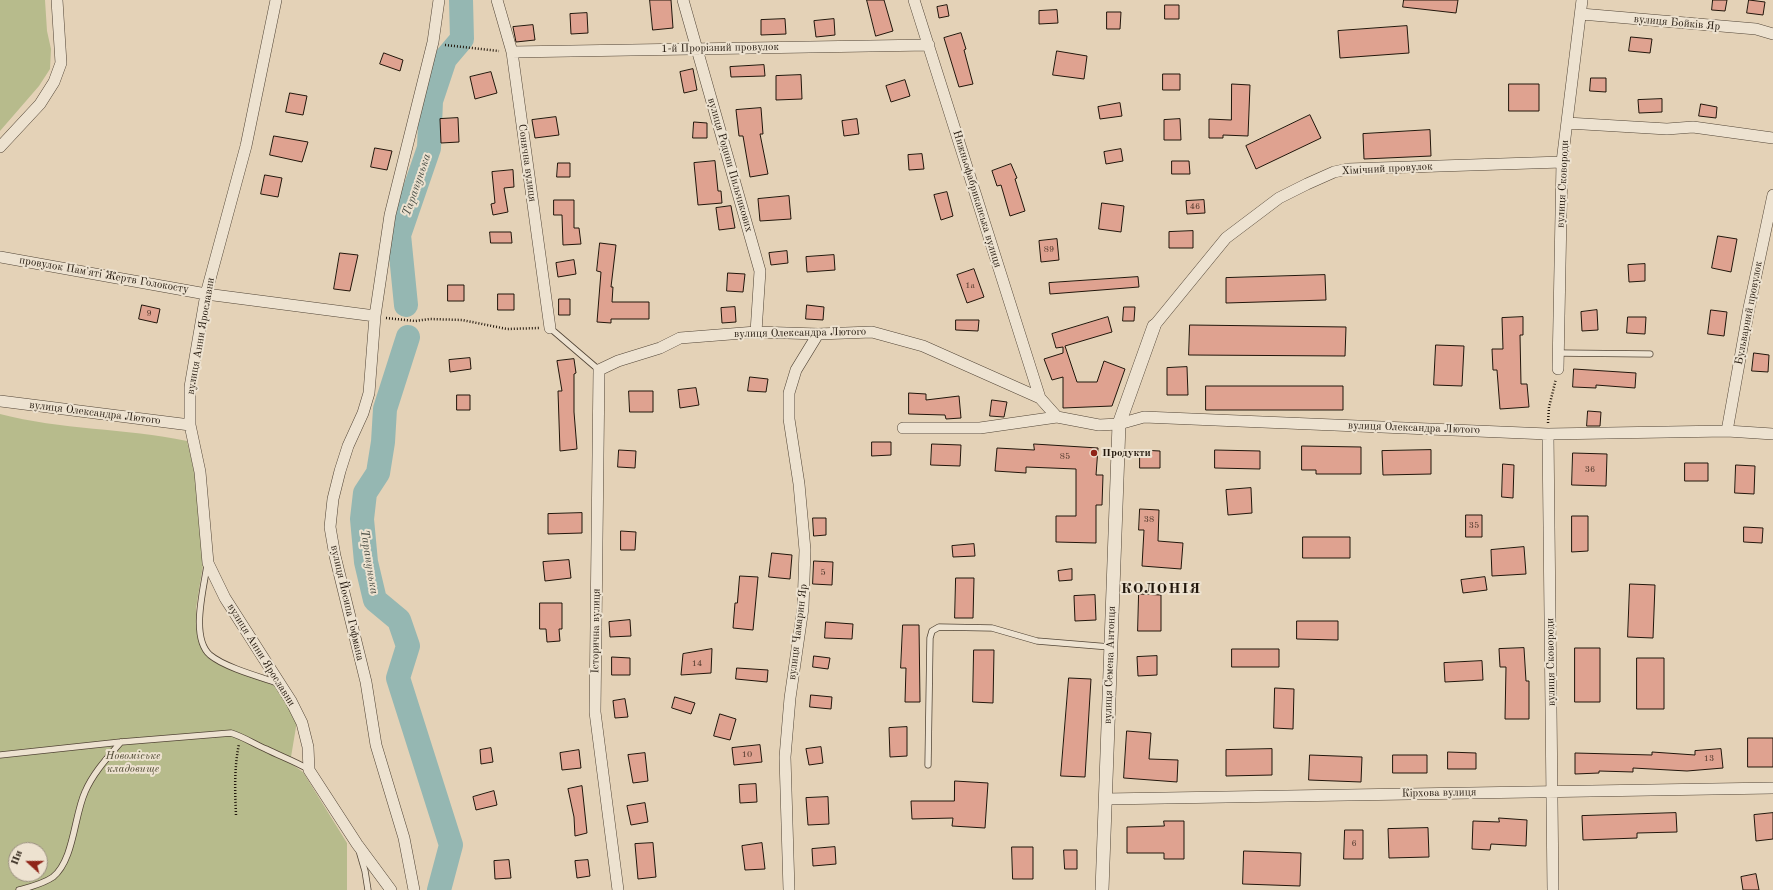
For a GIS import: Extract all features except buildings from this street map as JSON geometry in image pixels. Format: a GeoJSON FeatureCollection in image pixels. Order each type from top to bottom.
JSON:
{"type":"FeatureCollection","features":[{"type":"Feature","properties":{"kind":"street"},"geometry":{"type":"LineString","coordinates":[[0,147],[40,104],[54,82],[61,63],[58,0]]}},
{"type":"Feature","properties":{"kind":"street","name":"вулиця Анни Ярославни"},"geometry":{"type":"LineString","coordinates":[[276,0],[246,146],[206,294],[190,387],[190,425],[200,472],[208,563],[225,598],[278,683],[291,701],[302,723],[308,748],[310,770],[357,844],[391,890]]}},
{"type":"Feature","properties":{"kind":"street"},"geometry":{"type":"LineString","coordinates":[[376,316],[390,215],[434,42],[439,0]]}},
{"type":"Feature","properties":{"kind":"street","name":"Сонячна вулиця"},"geometry":{"type":"LineString","coordinates":[[497,0],[512,52],[550,328]]}},
{"type":"Feature","properties":{"kind":"street","name":"вулиця Родини Пильчикових"},"geometry":{"type":"LineString","coordinates":[[683,0],[698,48],[760,271],[756,332]]}},
{"type":"Feature","properties":{"kind":"street","name":"Нижньофабриканська вулиця"},"geometry":{"type":"LineString","coordinates":[[914,0],[1040,398]]}},
{"type":"Feature","properties":{"kind":"street","name":"вулиця Сковороди"},"geometry":{"type":"LineString","coordinates":[[1558,369],[1562,162],[1582,0]]}},
{"type":"Feature","properties":{"kind":"street","name":"вулиця Бойків Яр"},"geometry":{"type":"LineString","coordinates":[[1580,14],[1756,29],[1773,34]]}},
{"type":"Feature","properties":{"kind":"street","name":"1-й Прорізний провулок"},"geometry":{"type":"LineString","coordinates":[[512,52],[929,45]]}},
{"type":"Feature","properties":{"kind":"street"},"geometry":{"type":"LineString","coordinates":[[1567,123],[1667,129],[1692,127],[1773,138]]}},
{"type":"Feature","properties":{"kind":"street","name":"Хімічний провулок"},"geometry":{"type":"LineString","coordinates":[[1154,326],[1226,238],[1279,198],[1334,172],[1348,169],[1562,162]]}},
{"type":"Feature","properties":{"kind":"street","name":"Бульварний провулок"},"geometry":{"type":"LineString","coordinates":[[1727,431],[1749,308],[1773,195]]}},
{"type":"Feature","properties":{"kind":"street","name":"провулок Памʼяті Жертв Голокосту"},"geometry":{"type":"LineString","coordinates":[[0,257],[206,294],[376,316]]}},
{"type":"Feature","properties":{"kind":"street","name":"вулиця Йосипа Гофмана"},"geometry":{"type":"LineString","coordinates":[[376,316],[369,393],[363,413],[348,446],[340,471],[333,499],[330,527],[335,556],[366,682],[376,745],[404,838],[414,890]]}},
{"type":"Feature","properties":{"kind":"street","name":"вулиця Семена Антонця"},"geometry":{"type":"LineString","coordinates":[[1102,890],[1119,424],[1154,326]]}},
{"type":"Feature","properties":{"kind":"street","name":"вулиця Олександра Лютого"},"geometry":{"type":"LineString","coordinates":[[599,370],[618,361],[660,348],[680,338],[756,332],[818,334],[872,332],[923,346],[1040,398],[1057,417]]}},
{"type":"Feature","properties":{"kind":"street","name":"вулиця Чамарин Яр"},"geometry":{"type":"LineString","coordinates":[[789,890],[785,757],[790,698],[804,608],[805,550],[799,484],[789,419],[789,393],[796,370],[818,334]]}},
{"type":"Feature","properties":{"kind":"street","name":"Історична вулиця"},"geometry":{"type":"LineString","coordinates":[[599,370],[595,712],[618,890]]}},
{"type":"Feature","properties":{"kind":"street","name":"вулиця Олександра Лютого"},"geometry":{"type":"LineString","coordinates":[[0,401],[190,425]]}},
{"type":"Feature","properties":{"kind":"street","name":"вулиця Олександра Лютого"},"geometry":{"type":"LineString","coordinates":[[903,428],[980,428],[1057,417],[1099,425],[1119,424],[1144,417],[1548,434],[1727,431],[1773,434]]}},
{"type":"Feature","properties":{"kind":"street","name":"вулиця Сковороди"},"geometry":{"type":"LineString","coordinates":[[1548,434],[1553,890]]}},
{"type":"Feature","properties":{"kind":"street","name":"Кірхова вулиця"},"geometry":{"type":"LineString","coordinates":[[1105,799],[1773,788]]}},
{"type":"Feature","properties":{"kind":"lane"},"geometry":{"type":"LineString","coordinates":[[550,328],[599,370]]}},
{"type":"Feature","properties":{"kind":"lane"},"geometry":{"type":"LineString","coordinates":[[1558,353],[1650,354]]}},
{"type":"Feature","properties":{"kind":"lane"},"geometry":{"type":"LineString","coordinates":[[208,563],[199,624],[201,639],[205,649],[212,656],[224,663],[278,683]]}},
{"type":"Feature","properties":{"kind":"lane"},"geometry":{"type":"LineString","coordinates":[[928,765],[930,638],[932,631],[939,627],[992,628],[1037,641],[1111,647]]}},
{"type":"Feature","properties":{"kind":"lane"},"geometry":{"type":"LineString","coordinates":[[0,755],[121,742],[231,733],[241,736],[266,749],[291,759],[310,770]]}},
{"type":"Feature","properties":{"kind":"lane"},"geometry":{"type":"LineString","coordinates":[[18,890],[36,885],[52,878],[59,871],[70,846],[80,804],[85,790],[94,775],[121,742]]}},
{"type":"Feature","properties":{"kind":"lane"},"geometry":{"type":"LineString","coordinates":[[357,844],[365,871],[368,890]]}},
{"type":"Feature","properties":{"kind":"path"},"geometry":{"type":"LineString","coordinates":[[450,46],[512,52]]}},
{"type":"Feature","properties":{"kind":"path"},"geometry":{"type":"LineString","coordinates":[[376,316],[415,321],[430,319],[462,320],[507,329],[550,328]]}},
{"type":"Feature","properties":{"kind":"path"},"geometry":{"type":"LineString","coordinates":[[1548,434],[1549,407],[1558,369]]}},
{"type":"Feature","properties":{"kind":"path"},"geometry":{"type":"LineString","coordinates":[[236,815],[234,780],[236,757],[241,736]]}},
{"type":"Feature","properties":{"kind":"green space"},"geometry":{"type":"Polygon","coordinates":[[[0,0],[45,0],[47,31],[51,49],[50,69],[39,86],[0,131],[0,0]]]}},
{"type":"Feature","properties":{"kind":"green space","name":"Новоміське кладовище"},"geometry":{"type":"Polygon","coordinates":[[[0,414],[46,423],[187,441],[198,487],[204,559],[196,608],[199,642],[204,653],[212,661],[275,686],[297,721],[290,763],[303,772],[347,843],[347,890],[0,890],[0,414]]]}},
{"type":"Feature","properties":{"kind":"waterway","name":"Тарапунька"},"geometry":{"type":"LineString","coordinates":[[406,305],[399,235],[429,148],[431,101],[445,59],[462,39],[461,0]]}},
{"type":"Feature","properties":{"kind":"waterway","name":"Тарапунька"},"geometry":{"type":"LineString","coordinates":[[408,337],[385,409],[383,442],[378,473],[365,493],[362,519],[366,562],[375,600],[399,620],[408,646],[398,678],[451,845],[439,890]]}},
{"type":"Feature","properties":{"kind":"place","name":"Продукти"},"geometry":{"type":"Point","coordinates":[1094,453]}},
{"type":"Feature","properties":{"kind":"district","name":"КОЛОНІЯ"},"geometry":{"type":"Point","coordinates":[1161,589]}}]}
